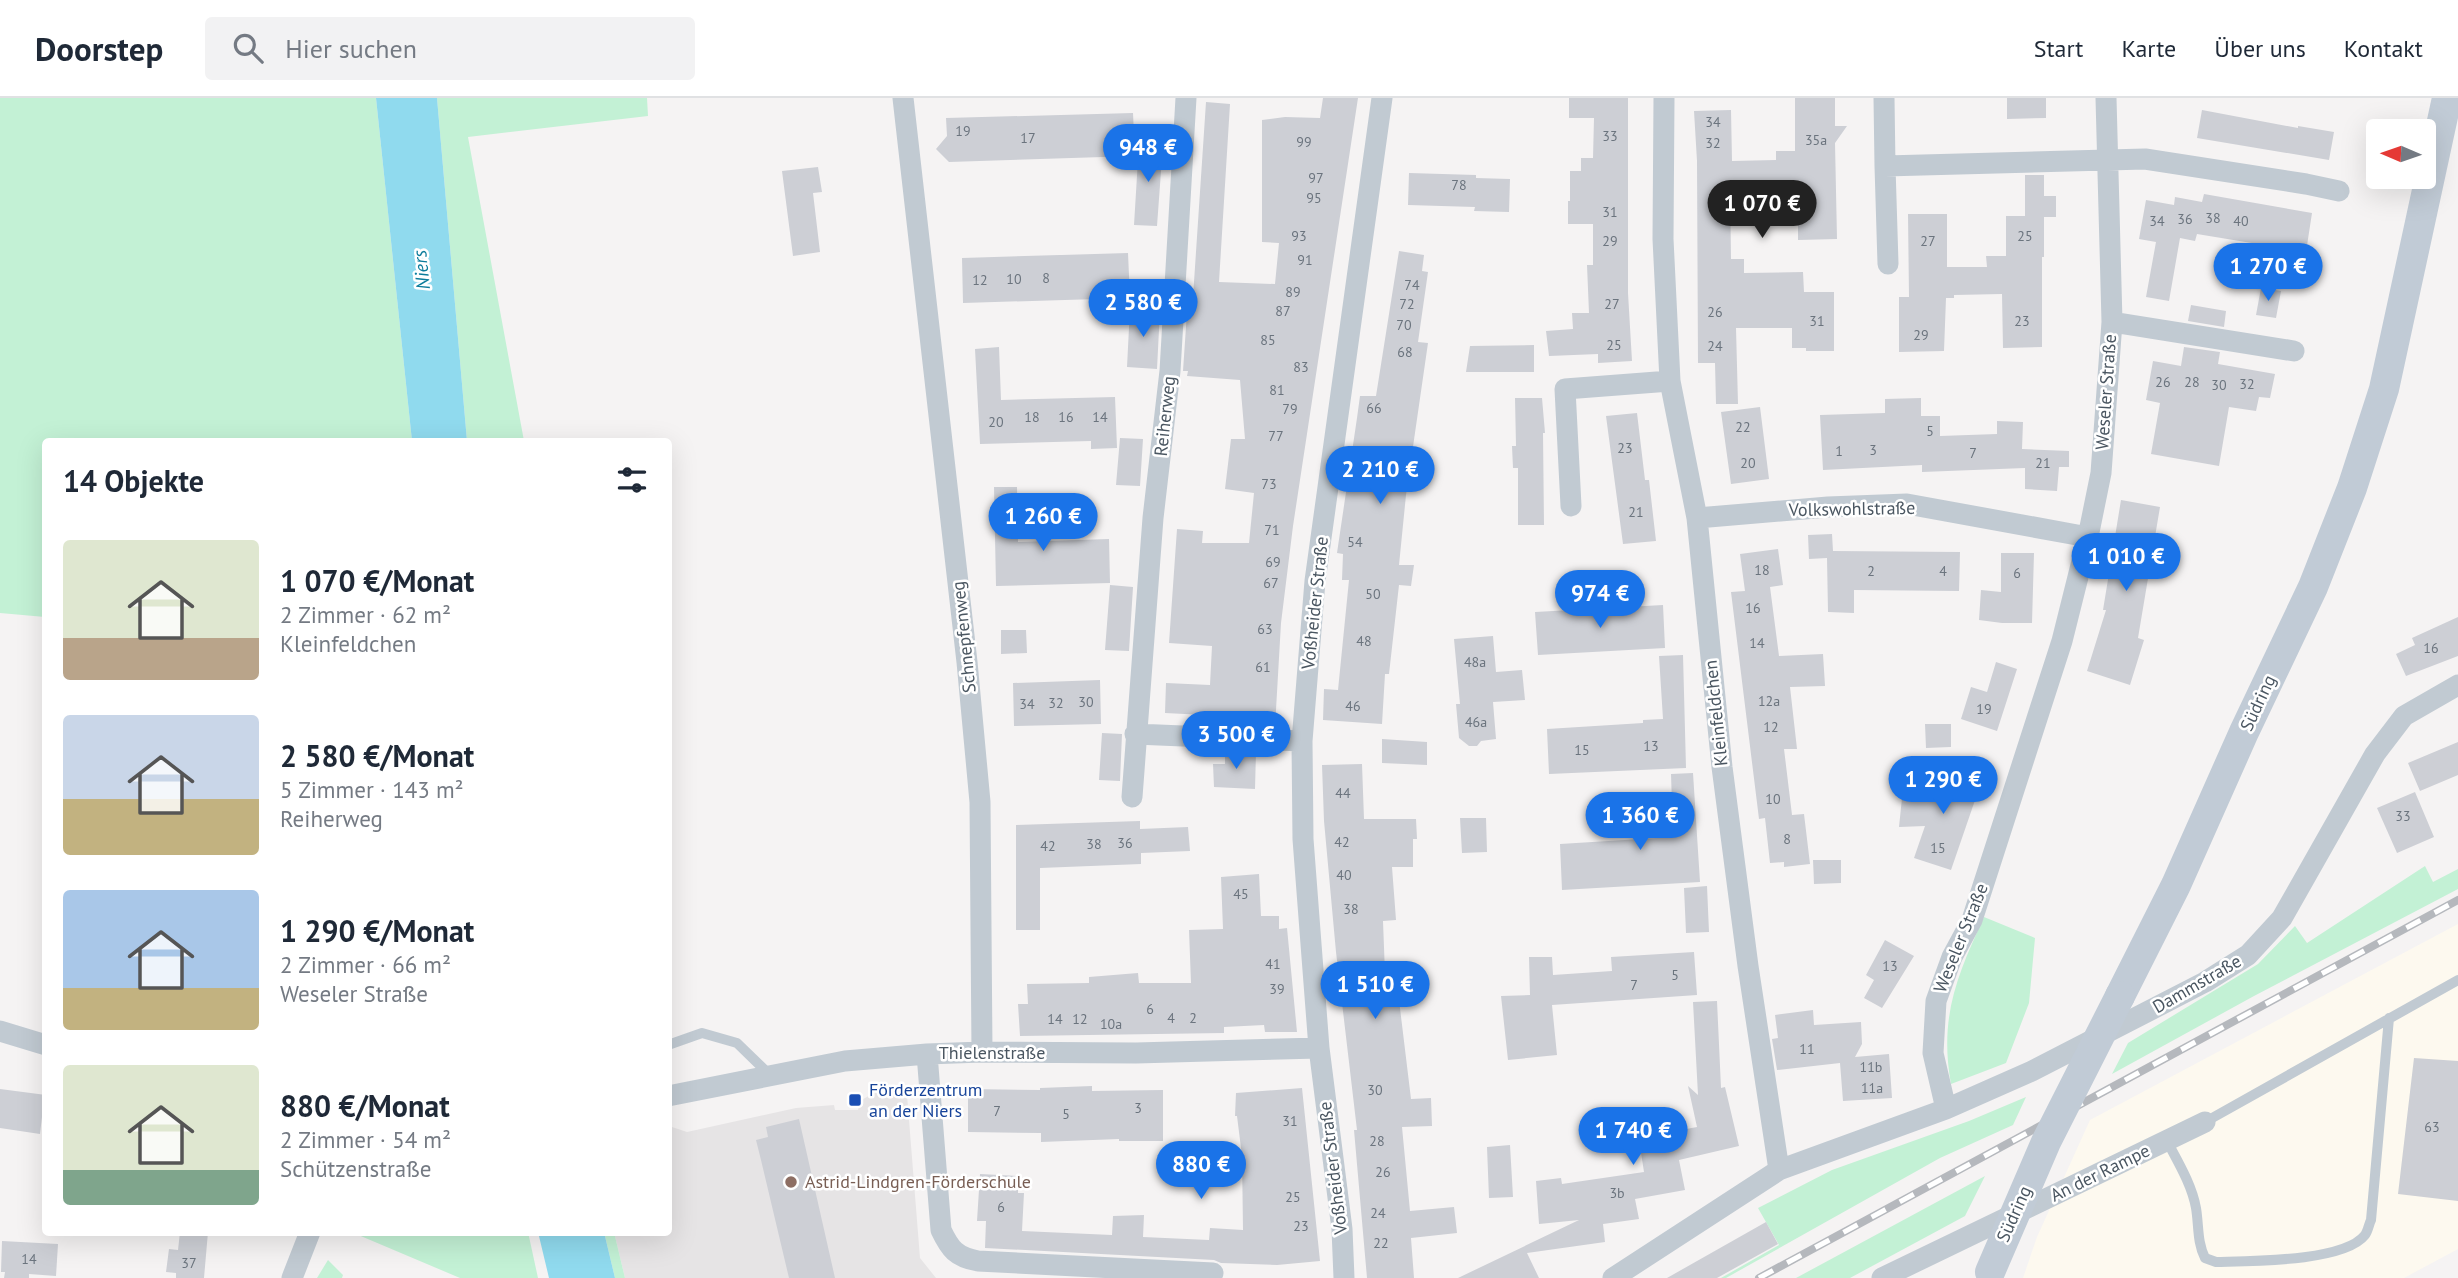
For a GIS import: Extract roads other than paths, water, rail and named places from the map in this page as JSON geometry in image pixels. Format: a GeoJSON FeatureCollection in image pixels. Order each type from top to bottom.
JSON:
{"type":"FeatureCollection","features":[{"type":"Feature","properties":{"kind":"main road","name":"Südring"},"geometry":{"type":"LineString","coordinates":[[1988,1275],[2046,1142],[2176,885],[2244,732],[2313,587],[2352,488],[2384,389],[2447,98]]}},
{"type":"Feature","properties":{"kind":"street","name":"Schnepfenweg"},"geometry":{"type":"LineString","coordinates":[[903,98],[979,790],[982,1052]]}},
{"type":"Feature","properties":{"kind":"street","name":"Reiherweg"},"geometry":{"type":"LineString","coordinates":[[1132,797],[1153,518],[1170,371],[1186,98]]}},
{"type":"Feature","properties":{"kind":"street","name":"Voßheider Straße"},"geometry":{"type":"LineString","coordinates":[[1344,1278],[1342,1229],[1319,1048],[1303,839],[1302,741],[1315,582],[1382,98]]}},
{"type":"Feature","properties":{"kind":"street","name":"Kleinfeldchen"},"geometry":{"type":"LineString","coordinates":[[1664,98],[1663,239],[1670,381],[1697,518],[1722,767],[1748,966],[1779,1170]]}},
{"type":"Feature","properties":{"kind":"street"},"geometry":{"type":"LineString","coordinates":[[1884,98],[1888,264]]}},
{"type":"Feature","properties":{"kind":"street","name":"Weseler Straße"},"geometry":{"type":"LineString","coordinates":[[1946,1109],[1933,1053],[1936,1001],[1952,957],[1972,920],[2062,641],[2101,473],[2112,322],[2106,98]]}},
{"type":"Feature","properties":{"kind":"street"},"geometry":{"type":"LineString","coordinates":[[1885,166],[2145,159],[2339,191]]}},
{"type":"Feature","properties":{"kind":"street","name":"Weseler Straße"},"geometry":{"type":"LineString","coordinates":[[2112,322],[2294,351]]}},
{"type":"Feature","properties":{"kind":"street"},"geometry":{"type":"LineString","coordinates":[[1572,506],[1565,389],[1670,381]]}},
{"type":"Feature","properties":{"kind":"street","name":"Volkswohlstraße"},"geometry":{"type":"LineString","coordinates":[[1697,518],[1828,507],[1907,504],[2088,537]]}},
{"type":"Feature","properties":{"kind":"street","name":"Dammstraße"},"geometry":{"type":"LineString","coordinates":[[1946,1109],[2045,1065],[2205,982],[2248,955],[2282,918],[2375,754],[2404,716],[2458,685]]}},
{"type":"Feature","properties":{"kind":"street"},"geometry":{"type":"LineString","coordinates":[[1135,734],[1302,741]]}},
{"type":"Feature","properties":{"kind":"street"},"geometry":{"type":"LineString","coordinates":[[0,1031],[42,1044]]}},
{"type":"Feature","properties":{"kind":"street","name":"Thielenstraße"},"geometry":{"type":"LineString","coordinates":[[672,1095],[845,1061],[927,1054],[1136,1054],[1319,1048]]}},
{"type":"Feature","properties":{"kind":"street"},"geometry":{"type":"LineString","coordinates":[[927,1054],[941,1230],[950,1249],[961,1258],[1213,1273]]}},
{"type":"Feature","properties":{"kind":"street"},"geometry":{"type":"LineString","coordinates":[[1613,1278],[1779,1170],[1946,1109]]}},
{"type":"Feature","properties":{"kind":"street","name":"An der Rampe"},"geometry":{"type":"LineString","coordinates":[[1882,1278],[2205,1122]]}},
{"type":"Feature","properties":{"kind":"street"},"geometry":{"type":"LineString","coordinates":[[292,1278],[308,1236]]}},
{"type":"Feature","properties":{"kind":"lane"},"geometry":{"type":"LineString","coordinates":[[2205,1122],[2458,979]]}},
{"type":"Feature","properties":{"kind":"lane"},"geometry":{"type":"LineString","coordinates":[[2167,1141],[2192,1192],[2199,1246],[2204,1258],[2216,1262],[2300,1258],[2329,1253],[2349,1245],[2364,1236],[2371,1220],[2389,1018]]}},
{"type":"Feature","properties":{"kind":"lane"},"geometry":{"type":"LineString","coordinates":[[672,1044],[702,1033],[737,1043],[771,1076]]}},
{"type":"Feature","properties":{"kind":"water","name":"Niers"},"geometry":{"type":"Polygon","coordinates":[[[376,98],[437,98],[467,438],[412,438],[376,98]]]}},
{"type":"Feature","properties":{"kind":"water"},"geometry":{"type":"Polygon","coordinates":[[[539,1236],[605,1236],[615,1278],[549,1278],[539,1236]]]}},
{"type":"Feature","properties":{"kind":"railway"},"geometry":{"type":"LineString","coordinates":[[1759,1278],[2458,900]]}},
{"type":"Feature","properties":{"kind":"place","name":"Förderzentrum an der Niers"},"geometry":{"type":"Point","coordinates":[855,1100]}},
{"type":"Feature","properties":{"kind":"place","name":"Astrid-Lindgren-Förderschule"},"geometry":{"type":"Point","coordinates":[791,1182]}}]}
